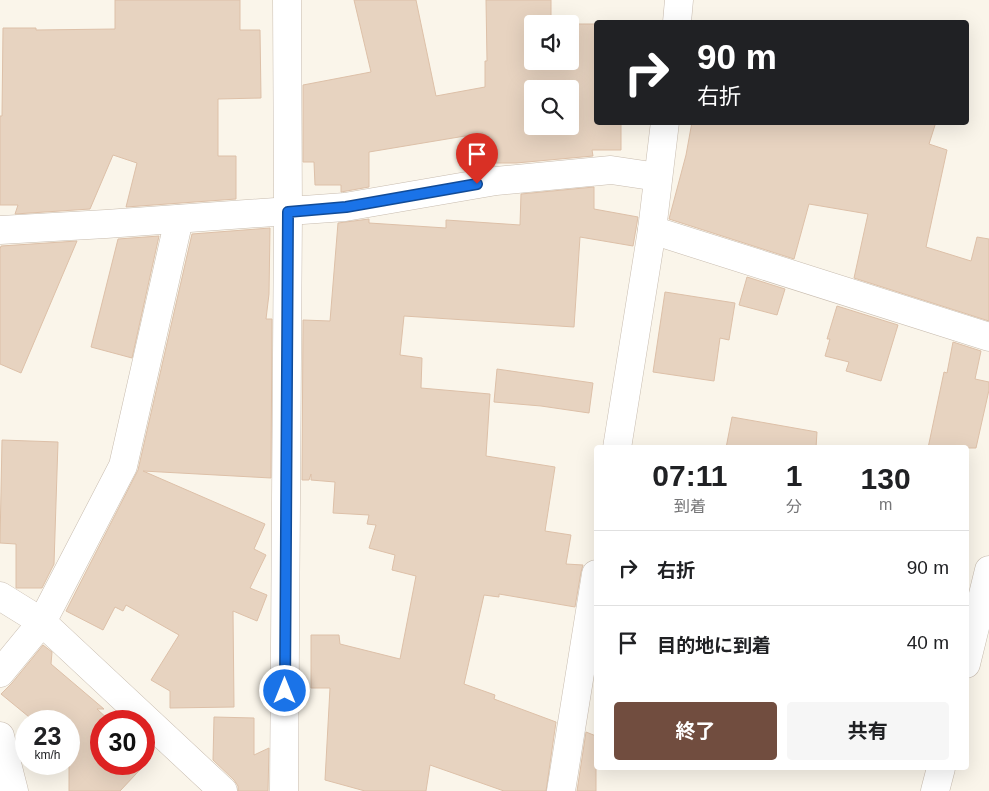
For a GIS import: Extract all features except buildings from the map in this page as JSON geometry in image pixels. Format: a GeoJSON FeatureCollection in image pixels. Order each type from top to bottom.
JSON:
{"type":"FeatureCollection","features":[{"type":"Feature","properties":{"kind":"street"},"geometry":{"type":"LineString","coordinates":[[284,791],[288,212],[287,0]]}},
{"type":"Feature","properties":{"kind":"street"},"geometry":{"type":"LineString","coordinates":[[677,20],[680,0]]}},
{"type":"Feature","properties":{"kind":"street"},"geometry":{"type":"LineString","coordinates":[[617,445],[652,230],[665,125]]}},
{"type":"Feature","properties":{"kind":"street"},"geometry":{"type":"LineString","coordinates":[[0,230],[178,220],[346,207],[496,181],[611,170],[658,177]]}},
{"type":"Feature","properties":{"kind":"street"},"geometry":{"type":"LineString","coordinates":[[0,672],[42,622],[123,466],[178,220]]}},
{"type":"Feature","properties":{"kind":"street"},"geometry":{"type":"LineString","coordinates":[[652,230],[989,338]]}},
{"type":"Feature","properties":{"kind":"street"},"geometry":{"type":"LineString","coordinates":[[969,652],[989,570]]}},
{"type":"Feature","properties":{"kind":"street"},"geometry":{"type":"LineString","coordinates":[[561,791],[594,586]]}},
{"type":"Feature","properties":{"kind":"street"},"geometry":{"type":"LineString","coordinates":[[0,596],[42,622],[223,791]]}},
{"type":"Feature","properties":{"kind":"street"},"geometry":{"type":"LineString","coordinates":[[0,736],[14,791]]}},
{"type":"Feature","properties":{"kind":"street"},"geometry":{"type":"LineString","coordinates":[[935,791],[940,770]]}},
{"type":"Feature","properties":{"kind":"route"},"geometry":{"type":"LineString","coordinates":[[285,691],[288,212],[346,207],[477,184]]}}]}
